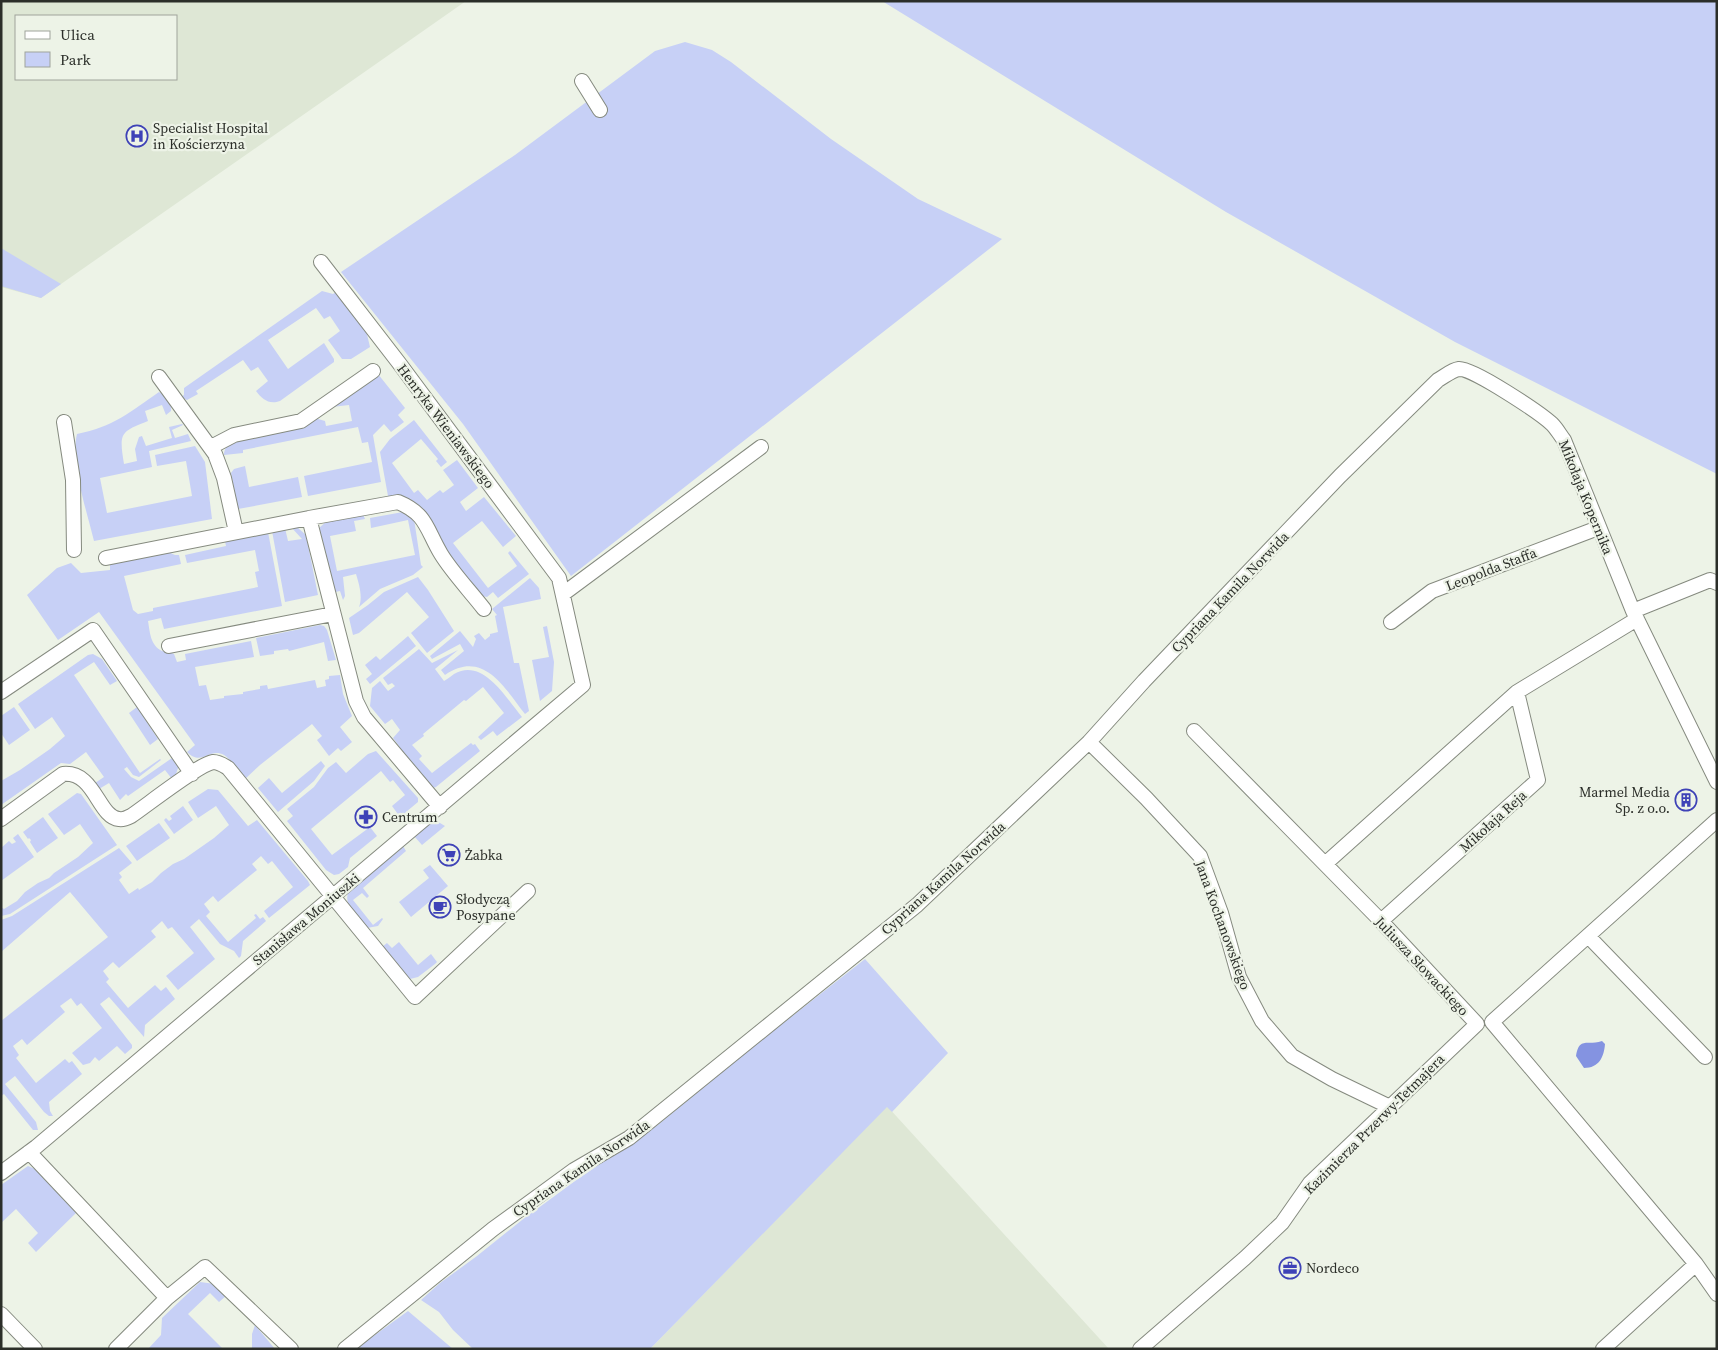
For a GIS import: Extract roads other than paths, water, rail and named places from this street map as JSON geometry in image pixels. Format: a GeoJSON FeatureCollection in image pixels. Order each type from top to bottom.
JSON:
{"type":"FeatureCollection","features":[{"type":"Feature","properties":{"kind":"street"},"geometry":{"type":"LineString","coordinates":[[582,81],[600,110]]}},
{"type":"Feature","properties":{"kind":"street","name":"Henryka Wieniawskiego"},"geometry":{"type":"LineString","coordinates":[[322,262],[559,578],[584,685]]}},
{"type":"Feature","properties":{"kind":"street","name":"Mikołaja Kopernika"},"geometry":{"type":"LineString","coordinates":[[1438,380],[1460,369],[1468,370],[1553,425],[1564,440],[1598,528],[1635,615],[1717,782]]}},
{"type":"Feature","properties":{"kind":"street"},"geometry":{"type":"LineString","coordinates":[[211,447],[234,435],[301,421],[373,371]]}},
{"type":"Feature","properties":{"kind":"street"},"geometry":{"type":"LineString","coordinates":[[159,376],[211,447],[224,478],[236,532]]}},
{"type":"Feature","properties":{"kind":"street","name":"Cypriana Kamila Norwida"},"geometry":{"type":"LineString","coordinates":[[345,1349],[493,1229],[574,1170],[629,1138],[917,906],[1089,742],[1144,680],[1333,483],[1438,380]]}},
{"type":"Feature","properties":{"kind":"street"},"geometry":{"type":"LineString","coordinates":[[64,422],[73,480],[74,550]]}},
{"type":"Feature","properties":{"kind":"street"},"geometry":{"type":"LineString","coordinates":[[563,594],[761,447]]}},
{"type":"Feature","properties":{"kind":"street"},"geometry":{"type":"LineString","coordinates":[[106,558],[398,502],[409,506],[421,516],[441,554],[484,609]]}},
{"type":"Feature","properties":{"kind":"street"},"geometry":{"type":"LineString","coordinates":[[308,518],[356,701],[364,717],[440,806]]}},
{"type":"Feature","properties":{"kind":"street","name":"Leopolda Staffa"},"geometry":{"type":"LineString","coordinates":[[1391,622],[1432,591],[1598,528]]}},
{"type":"Feature","properties":{"kind":"street"},"geometry":{"type":"LineString","coordinates":[[1325,864],[1517,692],[1635,615],[1710,580],[1717,583]]}},
{"type":"Feature","properties":{"kind":"street"},"geometry":{"type":"LineString","coordinates":[[169,646],[333,614]]}},
{"type":"Feature","properties":{"kind":"street"},"geometry":{"type":"LineString","coordinates":[[1,692],[93,630],[192,774]]}},
{"type":"Feature","properties":{"kind":"street","name":"Stanisława Moniuszki"},"geometry":{"type":"LineString","coordinates":[[1,1173],[29,1152],[584,685]]}},
{"type":"Feature","properties":{"kind":"street","name":"Mikołaja Reja"},"geometry":{"type":"LineString","coordinates":[[1381,922],[1538,780],[1517,692]]}},
{"type":"Feature","properties":{"kind":"street","name":"Juliusza Słowackiego"},"geometry":{"type":"LineString","coordinates":[[1194,731],[1325,864],[1477,1024],[1492,1022]]}},
{"type":"Feature","properties":{"kind":"street","name":"Jana Kochanowskiego"},"geometry":{"type":"LineString","coordinates":[[1089,742],[1146,798],[1200,856],[1221,913],[1239,977],[1262,1022],[1292,1056],[1390,1107]]}},
{"type":"Feature","properties":{"kind":"street"},"geometry":{"type":"LineString","coordinates":[[1,820],[63,774],[73,774],[82,777],[110,814],[117,820],[122,820],[131,816],[211,762],[217,762],[228,768],[415,998],[528,891]]}},
{"type":"Feature","properties":{"kind":"street"},"geometry":{"type":"LineString","coordinates":[[1717,820],[1492,1022],[1696,1264],[1717,1294]]}},
{"type":"Feature","properties":{"kind":"street"},"geometry":{"type":"LineString","coordinates":[[1588,936],[1706,1057]]}},
{"type":"Feature","properties":{"kind":"street","name":"Kazimierza Przerwy-Tetmajera"},"geometry":{"type":"LineString","coordinates":[[1140,1349],[1245,1258],[1282,1223],[1310,1183],[1477,1024]]}},
{"type":"Feature","properties":{"kind":"street"},"geometry":{"type":"LineString","coordinates":[[29,1152],[167,1298]]}},
{"type":"Feature","properties":{"kind":"street"},"geometry":{"type":"LineString","coordinates":[[1603,1349],[1696,1264]]}},
{"type":"Feature","properties":{"kind":"street"},"geometry":{"type":"LineString","coordinates":[[116,1349],[167,1298],[205,1267],[290,1349]]}},
{"type":"Feature","properties":{"kind":"street"},"geometry":{"type":"LineString","coordinates":[[1,1314],[36,1349]]}},
{"type":"Feature","properties":{"kind":"water"},"geometry":{"type":"Polygon","coordinates":[[[1602,1041],[1605,1044],[1600,1061],[1589,1068],[1584,1068],[1576,1056],[1579,1046],[1585,1043],[1602,1041]]]}},
{"type":"Feature","properties":{"kind":"place","name":"Specialist Hospital in Kościerzyna"},"geometry":{"type":"Point","coordinates":[137,136]}},
{"type":"Feature","properties":{"kind":"place","name":"Marmel Media Sp. z o.o."},"geometry":{"type":"Point","coordinates":[1686,800]}},
{"type":"Feature","properties":{"kind":"place","name":"Centrum"},"geometry":{"type":"Point","coordinates":[366,817]}},
{"type":"Feature","properties":{"kind":"place","name":"Żabka"},"geometry":{"type":"Point","coordinates":[449,855]}},
{"type":"Feature","properties":{"kind":"place","name":"Słodyczą Posypane"},"geometry":{"type":"Point","coordinates":[440,907]}},
{"type":"Feature","properties":{"kind":"place","name":"Nordeco"},"geometry":{"type":"Point","coordinates":[1290,1268]}}]}
